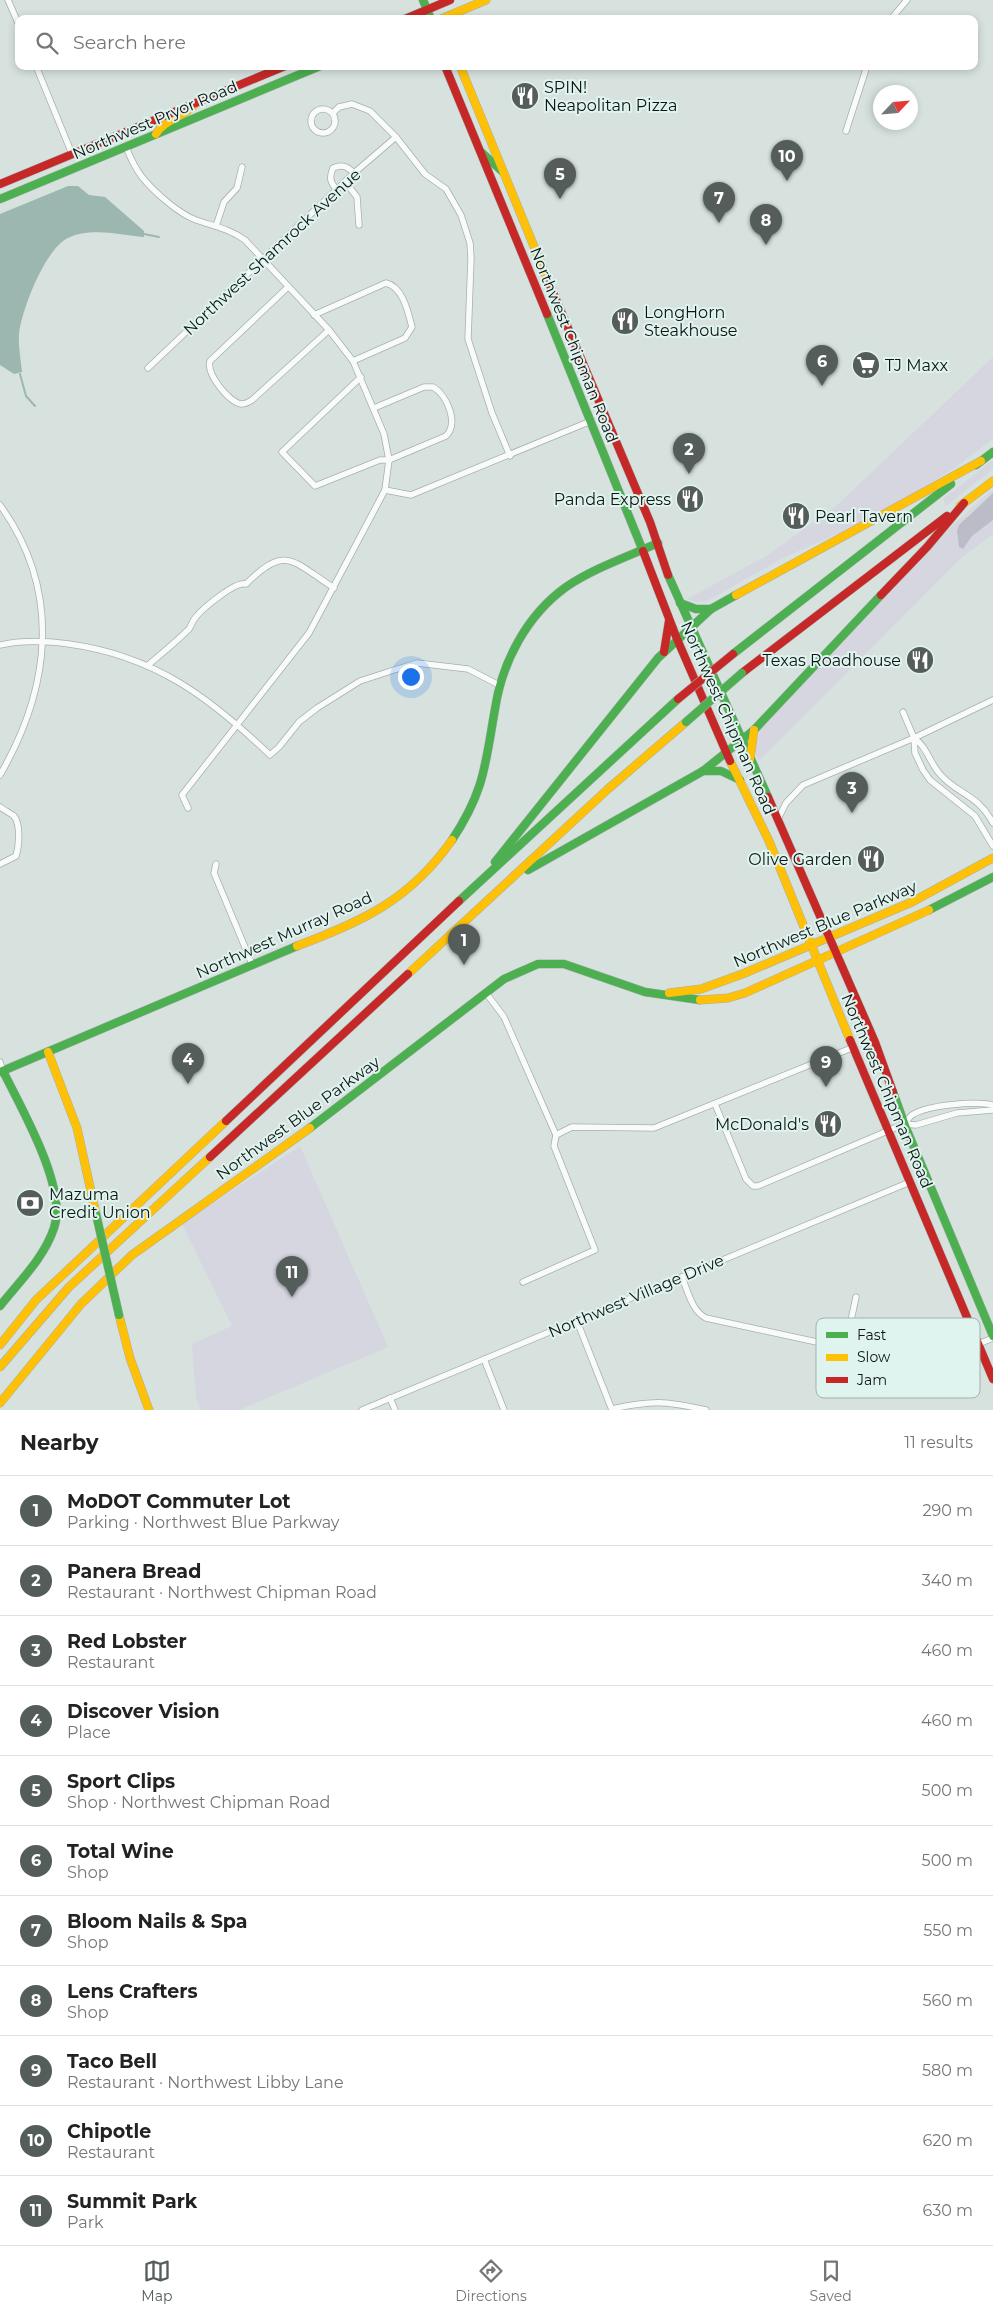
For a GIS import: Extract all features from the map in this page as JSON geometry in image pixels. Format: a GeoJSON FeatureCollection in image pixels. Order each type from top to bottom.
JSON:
{"type":"FeatureCollection","features":[{"type":"Feature","properties":{"kind":"main road"},"geometry":{"type":"LineString","coordinates":[[423,0],[429,15]]}},
{"type":"Feature","properties":{"kind":"main road"},"geometry":{"type":"LineString","coordinates":[[415,15],[450,0]]}},
{"type":"Feature","properties":{"kind":"main road"},"geometry":{"type":"LineString","coordinates":[[450,15],[486,0]]}},
{"type":"Feature","properties":{"kind":"main road","name":"Northwest Pryor Road"},"geometry":{"type":"LineString","coordinates":[[0,184],[275,70]]}},
{"type":"Feature","properties":{"kind":"main road","name":"Northwest Pryor Road"},"geometry":{"type":"LineString","coordinates":[[0,199],[310,70]]}},
{"type":"Feature","properties":{"kind":"main road","name":"Northwest Chipman Road"},"geometry":{"type":"LineString","coordinates":[[447,70],[591,421],[643,550],[669,621],[726,752],[769,841],[817,961],[967,1318]]}},
{"type":"Feature","properties":{"kind":"main road","name":"Northwest Chipman Road"},"geometry":{"type":"LineString","coordinates":[[462,70],[658,543],[670,582],[778,819],[875,1042],[904,1124],[993,1337]]}},
{"type":"Feature","properties":{"kind":"main road"},"geometry":{"type":"LineString","coordinates":[[156,134],[162,125],[184,116],[191,111],[197,102]]}},
{"type":"Feature","properties":{"kind":"main road"},"geometry":{"type":"LineString","coordinates":[[481,152],[504,172]]}},
{"type":"Feature","properties":{"kind":"main road"},"geometry":{"type":"LineString","coordinates":[[591,421],[600,425],[614,439]]}},
{"type":"Feature","properties":{"kind":"main road"},"geometry":{"type":"LineString","coordinates":[[0,1345],[36,1300],[481,880],[678,699],[993,452]]}},
{"type":"Feature","properties":{"kind":"main road"},"geometry":{"type":"LineString","coordinates":[[481,880],[663,652],[711,609],[981,461]]}},
{"type":"Feature","properties":{"kind":"main road"},"geometry":{"type":"LineString","coordinates":[[0,1366],[69,1287],[608,789],[742,673],[993,481]]}},
{"type":"Feature","properties":{"kind":"main road"},"geometry":{"type":"LineString","coordinates":[[509,882],[566,847],[703,771],[740,739],[754,730],[927,547],[964,503]]}},
{"type":"Feature","properties":{"kind":"main road","name":"Northwest Murray Road"},"geometry":{"type":"LineString","coordinates":[[2,1072],[252,964],[361,920],[410,888],[428,871],[461,826],[481,788],[489,759],[500,685],[515,648],[541,609],[560,592],[583,578],[658,543]]}},
{"type":"Feature","properties":{"kind":"main road"},"geometry":{"type":"LineString","coordinates":[[680,603],[696,609],[711,609]]}},
{"type":"Feature","properties":{"kind":"main road"},"geometry":{"type":"LineString","coordinates":[[663,652],[668,636],[669,621]]}},
{"type":"Feature","properties":{"kind":"main road"},"geometry":{"type":"LineString","coordinates":[[750,759],[754,730]]}},
{"type":"Feature","properties":{"kind":"main road"},"geometry":{"type":"LineString","coordinates":[[703,771],[721,771],[740,780]]}},
{"type":"Feature","properties":{"kind":"main road","name":"Northwest Blue Parkway"},"geometry":{"type":"LineString","coordinates":[[660,994],[701,988],[722,982],[912,902],[993,858]]}},
{"type":"Feature","properties":{"kind":"main road","name":"Northwest Blue Parkway"},"geometry":{"type":"LineString","coordinates":[[0,1403],[38,1354],[81,1304],[132,1255],[299,1136],[504,979],[530,965],[559,962],[579,967],[622,985],[660,994],[706,1000],[722,999],[836,953],[928,912],[993,877]]}},
{"type":"Feature","properties":{"kind":"main road"},"geometry":{"type":"LineString","coordinates":[[48,1052],[77,1128],[118,1315],[147,1409]]}},
{"type":"Feature","properties":{"kind":"main road"},"geometry":{"type":"LineString","coordinates":[[0,1306],[40,1255],[54,1225],[57,1213],[55,1191],[47,1168],[2,1072]]}},
{"type":"Feature","properties":{"kind":"main road","name":"Northwest Chipman Road"},"geometry":{"type":"LineString","coordinates":[[980,1349],[993,1379]]}},
{"type":"Feature","properties":{"kind":"street"},"geometry":{"type":"LineString","coordinates":[[8,0],[15,16]]}},
{"type":"Feature","properties":{"kind":"street"},"geometry":{"type":"LineString","coordinates":[[895,15],[907,0]]}},
{"type":"Feature","properties":{"kind":"street"},"geometry":{"type":"LineString","coordinates":[[38,70],[72,154]]}},
{"type":"Feature","properties":{"kind":"street"},"geometry":{"type":"LineString","coordinates":[[846,131],[866,70]]}},
{"type":"Feature","properties":{"kind":"street"},"geometry":{"type":"LineString","coordinates":[[332,113],[339,107],[352,104],[370,111],[396,137],[425,174],[446,189],[461,215],[470,244],[471,258],[468,339],[492,413],[510,456]]}},
{"type":"Feature","properties":{"kind":"street"},"geometry":{"type":"LineString","coordinates":[[326,110],[332,113],[336,121],[330,132],[322,134],[315,130],[311,123],[315,112],[326,110]]}},
{"type":"Feature","properties":{"kind":"street","name":"Northwest Shamrock Avenue"},"geometry":{"type":"LineString","coordinates":[[148,368],[346,183],[354,173],[396,137]]}},
{"type":"Feature","properties":{"kind":"street"},"geometry":{"type":"LineString","coordinates":[[126,147],[135,167],[149,185],[183,214],[235,232],[329,330],[353,361],[361,376],[384,434],[389,460],[385,490],[309,633],[182,795],[188,808]]}},
{"type":"Feature","properties":{"kind":"street"},"geometry":{"type":"LineString","coordinates":[[337,190],[331,183],[330,176],[333,168],[340,165],[345,166],[354,173]]}},
{"type":"Feature","properties":{"kind":"street"},"geometry":{"type":"LineString","coordinates":[[216,226],[224,202],[237,188],[242,167]]}},
{"type":"Feature","properties":{"kind":"street"},"geometry":{"type":"LineString","coordinates":[[346,183],[357,196],[359,225]]}},
{"type":"Feature","properties":{"kind":"street"},"geometry":{"type":"LineString","coordinates":[[314,315],[386,283],[393,285],[398,290],[412,327],[405,338],[353,361]]}},
{"type":"Feature","properties":{"kind":"street"},"geometry":{"type":"LineString","coordinates":[[288,287],[210,361],[212,378],[234,401],[240,404],[252,400],[329,330]]}},
{"type":"Feature","properties":{"kind":"street"},"geometry":{"type":"LineString","coordinates":[[361,376],[282,452],[315,486],[380,460],[389,460],[446,436],[452,428],[452,418],[443,396],[436,389],[429,386],[374,408]]}},
{"type":"Feature","properties":{"kind":"street"},"geometry":{"type":"LineString","coordinates":[[385,490],[411,495],[510,456],[591,421]]}},
{"type":"Feature","properties":{"kind":"street"},"geometry":{"type":"LineString","coordinates":[[0,506],[16,529],[31,563],[40,600],[43,642],[33,704],[16,747],[0,775]]}},
{"type":"Feature","properties":{"kind":"street"},"geometry":{"type":"LineString","coordinates":[[148,666],[190,628],[195,618],[211,604],[241,582],[246,584],[260,570],[276,560],[285,558],[296,563],[334,588]]}},
{"type":"Feature","properties":{"kind":"street"},"geometry":{"type":"LineString","coordinates":[[0,645],[14,642],[43,642],[85,647],[121,655],[178,681],[214,705],[270,755],[299,722],[317,708],[360,681],[394,670],[417,663],[468,668],[500,685]]}},
{"type":"Feature","properties":{"kind":"street"},"geometry":{"type":"LineString","coordinates":[[778,819],[790,798],[803,785],[914,738],[993,700]]}},
{"type":"Feature","properties":{"kind":"street"},"geometry":{"type":"LineString","coordinates":[[903,712],[914,738],[914,753],[930,780],[975,816],[993,846]]}},
{"type":"Feature","properties":{"kind":"street"},"geometry":{"type":"LineString","coordinates":[[914,738],[923,744],[939,774],[980,804],[993,822]]}},
{"type":"Feature","properties":{"kind":"street"},"geometry":{"type":"LineString","coordinates":[[0,808],[14,816],[17,823],[18,844],[16,856],[0,864]]}},
{"type":"Feature","properties":{"kind":"street"},"geometry":{"type":"LineString","coordinates":[[216,864],[214,873],[252,964]]}},
{"type":"Feature","properties":{"kind":"street"},"geometry":{"type":"LineString","coordinates":[[486,993],[504,1017],[556,1135],[554,1146],[595,1250],[523,1282]]}},
{"type":"Feature","properties":{"kind":"street"},"geometry":{"type":"LineString","coordinates":[[556,1135],[572,1127],[654,1128],[854,1047]]}},
{"type":"Feature","properties":{"kind":"street"},"geometry":{"type":"LineString","coordinates":[[0,1062],[2,1072]]}},
{"type":"Feature","properties":{"kind":"street"},"geometry":{"type":"LineString","coordinates":[[904,1124],[912,1115],[934,1108],[968,1103],[993,1105]]}},
{"type":"Feature","properties":{"kind":"street"},"geometry":{"type":"LineString","coordinates":[[715,1104],[746,1179],[753,1186],[762,1185],[904,1124],[916,1125],[958,1113],[993,1110]]}},
{"type":"Feature","properties":{"kind":"street","name":"Northwest Village Drive"},"geometry":{"type":"LineString","coordinates":[[362,1410],[910,1182]]}},
{"type":"Feature","properties":{"kind":"street"},"geometry":{"type":"LineString","coordinates":[[682,1277],[699,1315],[816,1342]]}},
{"type":"Feature","properties":{"kind":"street"},"geometry":{"type":"LineString","coordinates":[[851,1318],[856,1297]]}},
{"type":"Feature","properties":{"kind":"street"},"geometry":{"type":"LineString","coordinates":[[577,1321],[612,1409],[654,1401],[706,1410]]}},
{"type":"Feature","properties":{"kind":"street"},"geometry":{"type":"LineString","coordinates":[[980,1343],[993,1337]]}},
{"type":"Feature","properties":{"kind":"street"},"geometry":{"type":"LineString","coordinates":[[484,1359],[504,1410]]}},
{"type":"Feature","properties":{"kind":"street"},"geometry":{"type":"LineString","coordinates":[[390,1398],[395,1410]]}},
{"type":"Feature","properties":{"kind":"shaded area"},"geometry":{"type":"Polygon","coordinates":[[[68,186],[78,186],[89,195],[105,197],[144,231],[144,237],[96,232],[77,235],[59,244],[43,267],[25,310],[19,334],[22,372],[14,374],[0,365],[0,214],[68,186]]]}},
{"type":"Feature","properties":{"kind":"shaded area"},"geometry":{"type":"Polygon","coordinates":[[[993,357],[993,439],[950,471],[857,525],[783,558],[707,601],[696,602],[687,599],[768,555],[836,506],[993,357]]]}},
{"type":"Feature","properties":{"kind":"shaded area"},"geometry":{"type":"Polygon","coordinates":[[[993,460],[993,469],[946,506],[943,499],[993,460]]]}},
{"type":"Feature","properties":{"kind":"shaded area"},"geometry":{"type":"Polygon","coordinates":[[[993,489],[993,493],[967,516],[963,548],[972,536],[993,520],[993,534],[961,558],[759,761],[754,749],[760,730],[952,526],[993,489]]]}},
{"type":"Feature","properties":{"kind":"shaded area"},"geometry":{"type":"Polygon","coordinates":[[[993,493],[993,520],[972,536],[963,549],[959,547],[957,531],[959,525],[993,493]]]}},
{"type":"Feature","properties":{"kind":"shaded area"},"geometry":{"type":"Polygon","coordinates":[[[300,1146],[388,1347],[239,1410],[201,1410],[196,1398],[192,1344],[232,1326],[182,1224],[300,1146]]]}},
{"type":"Feature","properties":{"kind":"waterway"},"geometry":{"type":"LineString","coordinates":[[144,234],[159,237]]}},
{"type":"Feature","properties":{"kind":"waterway"},"geometry":{"type":"LineString","coordinates":[[20,374],[26,396],[35,406]]}},
{"type":"Feature","properties":{"kind":"traffic: fast"},"geometry":{"type":"LineString","coordinates":[[423,0],[429,15]]}},
{"type":"Feature","properties":{"kind":"traffic: fast"},"geometry":{"type":"LineString","coordinates":[[0,199],[310,70]]}},
{"type":"Feature","properties":{"kind":"traffic: fast"},"geometry":{"type":"LineString","coordinates":[[481,152],[503,172]]}},
{"type":"Feature","properties":{"kind":"traffic: fast"},"geometry":{"type":"LineString","coordinates":[[547,314],[643,551]]}},
{"type":"Feature","properties":{"kind":"traffic: fast"},"geometry":{"type":"LineString","coordinates":[[976,465],[993,452]]}},
{"type":"Feature","properties":{"kind":"traffic: fast"},"geometry":{"type":"LineString","coordinates":[[733,654],[951,484]]}},
{"type":"Feature","properties":{"kind":"traffic: fast"},"geometry":{"type":"LineString","coordinates":[[452,840],[471,806],[482,777],[498,691],[510,657],[528,626],[539,611],[566,587],[599,568],[658,543]]}},
{"type":"Feature","properties":{"kind":"traffic: fast"},"geometry":{"type":"LineString","coordinates":[[668,575],[768,797]]}},
{"type":"Feature","properties":{"kind":"traffic: fast"},"geometry":{"type":"LineString","coordinates":[[495,862],[658,658],[711,609],[736,595]]}},
{"type":"Feature","properties":{"kind":"traffic: fast"},"geometry":{"type":"LineString","coordinates":[[528,870],[703,771],[754,730],[881,595]]}},
{"type":"Feature","properties":{"kind":"traffic: fast"},"geometry":{"type":"LineString","coordinates":[[680,603],[696,609],[711,609]]}},
{"type":"Feature","properties":{"kind":"traffic: fast"},"geometry":{"type":"LineString","coordinates":[[686,722],[742,673]]}},
{"type":"Feature","properties":{"kind":"traffic: fast"},"geometry":{"type":"LineString","coordinates":[[459,901],[678,699]]}},
{"type":"Feature","properties":{"kind":"traffic: fast"},"geometry":{"type":"LineString","coordinates":[[703,771],[721,771],[740,780]]}},
{"type":"Feature","properties":{"kind":"traffic: fast"},"geometry":{"type":"LineString","coordinates":[[929,910],[993,877]]}},
{"type":"Feature","properties":{"kind":"traffic: fast"},"geometry":{"type":"LineString","coordinates":[[0,1072],[297,946]]}},
{"type":"Feature","properties":{"kind":"traffic: fast"},"geometry":{"type":"LineString","coordinates":[[310,1128],[504,979],[538,964],[564,964],[645,992],[700,1000]]}},
{"type":"Feature","properties":{"kind":"traffic: fast"},"geometry":{"type":"LineString","coordinates":[[0,1306],[44,1249],[54,1228],[57,1211],[49,1171],[31,1126],[3,1071]]}},
{"type":"Feature","properties":{"kind":"traffic: fast"},"geometry":{"type":"LineString","coordinates":[[893,1092],[906,1128],[993,1336]]}},
{"type":"Feature","properties":{"kind":"traffic: fast"},"geometry":{"type":"LineString","coordinates":[[96,1214],[119,1315]]}},
{"type":"Feature","properties":{"kind":"traffic: slow"},"geometry":{"type":"LineString","coordinates":[[450,15],[486,0]]}},
{"type":"Feature","properties":{"kind":"traffic: slow"},"geometry":{"type":"LineString","coordinates":[[462,70],[549,283]]}},
{"type":"Feature","properties":{"kind":"traffic: slow"},"geometry":{"type":"LineString","coordinates":[[156,134],[164,125],[186,112],[196,103]]}},
{"type":"Feature","properties":{"kind":"traffic: slow"},"geometry":{"type":"LineString","coordinates":[[736,595],[981,461]]}},
{"type":"Feature","properties":{"kind":"traffic: slow"},"geometry":{"type":"LineString","coordinates":[[960,506],[993,481]]}},
{"type":"Feature","properties":{"kind":"traffic: slow"},"geometry":{"type":"LineString","coordinates":[[408,974],[608,789],[686,722]]}},
{"type":"Feature","properties":{"kind":"traffic: slow"},"geometry":{"type":"LineString","coordinates":[[750,759],[754,730]]}},
{"type":"Feature","properties":{"kind":"traffic: slow"},"geometry":{"type":"LineString","coordinates":[[730,761],[769,841],[850,1040]]}},
{"type":"Feature","properties":{"kind":"traffic: slow"},"geometry":{"type":"LineString","coordinates":[[297,946],[343,927],[384,906],[419,878],[436,861],[452,840]]}},
{"type":"Feature","properties":{"kind":"traffic: slow"},"geometry":{"type":"LineString","coordinates":[[669,993],[701,989],[745,973],[912,902],[993,858]]}},
{"type":"Feature","properties":{"kind":"traffic: slow"},"geometry":{"type":"LineString","coordinates":[[700,1000],[728,998],[745,993],[929,910]]}},
{"type":"Feature","properties":{"kind":"traffic: slow"},"geometry":{"type":"LineString","coordinates":[[48,1052],[77,1128],[96,1214]]}},
{"type":"Feature","properties":{"kind":"traffic: slow"},"geometry":{"type":"LineString","coordinates":[[0,1345],[36,1300],[226,1121]]}},
{"type":"Feature","properties":{"kind":"traffic: slow"},"geometry":{"type":"LineString","coordinates":[[0,1403],[81,1304],[132,1255],[310,1128]]}},
{"type":"Feature","properties":{"kind":"traffic: slow"},"geometry":{"type":"LineString","coordinates":[[0,1367],[69,1287],[210,1157]]}},
{"type":"Feature","properties":{"kind":"traffic: slow"},"geometry":{"type":"LineString","coordinates":[[119,1315],[130,1358],[149,1410]]}},
{"type":"Feature","properties":{"kind":"traffic: jam"},"geometry":{"type":"LineString","coordinates":[[414,15],[450,0]]}},
{"type":"Feature","properties":{"kind":"traffic: jam"},"geometry":{"type":"LineString","coordinates":[[0,184],[275,70]]}},
{"type":"Feature","properties":{"kind":"traffic: jam"},"geometry":{"type":"LineString","coordinates":[[447,70],[547,314]]}},
{"type":"Feature","properties":{"kind":"traffic: jam"},"geometry":{"type":"LineString","coordinates":[[549,283],[650,522],[668,575]]}},
{"type":"Feature","properties":{"kind":"traffic: jam"},"geometry":{"type":"LineString","coordinates":[[881,595],[927,547],[964,503]]}},
{"type":"Feature","properties":{"kind":"traffic: jam"},"geometry":{"type":"LineString","coordinates":[[742,673],[947,516]]}},
{"type":"Feature","properties":{"kind":"traffic: jam"},"geometry":{"type":"LineString","coordinates":[[643,551],[677,639],[730,761]]}},
{"type":"Feature","properties":{"kind":"traffic: jam"},"geometry":{"type":"LineString","coordinates":[[664,652],[669,621]]}},
{"type":"Feature","properties":{"kind":"traffic: jam"},"geometry":{"type":"LineString","coordinates":[[678,699],[733,654]]}},
{"type":"Feature","properties":{"kind":"traffic: jam"},"geometry":{"type":"LineString","coordinates":[[768,797],[875,1042],[893,1092]]}},
{"type":"Feature","properties":{"kind":"traffic: jam"},"geometry":{"type":"LineString","coordinates":[[226,1121],[459,901]]}},
{"type":"Feature","properties":{"kind":"traffic: jam"},"geometry":{"type":"LineString","coordinates":[[210,1157],[408,974]]}},
{"type":"Feature","properties":{"kind":"traffic: jam"},"geometry":{"type":"LineString","coordinates":[[850,1040],[967,1318]]}},
{"type":"Feature","properties":{"kind":"traffic: jam"},"geometry":{"type":"LineString","coordinates":[[980,1348],[993,1379]]}},
{"type":"Feature","properties":{"kind":"place","name":"SPIN! Neapolitan Pizza"},"geometry":{"type":"Point","coordinates":[525,96]}},
{"type":"Feature","properties":{"kind":"place","name":"Chipotle"},"geometry":{"type":"Point","coordinates":[787,181]}},
{"type":"Feature","properties":{"kind":"place","name":"Sport Clips"},"geometry":{"type":"Point","coordinates":[560,199]}},
{"type":"Feature","properties":{"kind":"place","name":"Bloom Nails & Spa"},"geometry":{"type":"Point","coordinates":[719,223]}},
{"type":"Feature","properties":{"kind":"place","name":"Lens Crafters"},"geometry":{"type":"Point","coordinates":[766,245]}},
{"type":"Feature","properties":{"kind":"place","name":"LongHorn Steakhouse"},"geometry":{"type":"Point","coordinates":[625,321]}},
{"type":"Feature","properties":{"kind":"place","name":"TJ Maxx"},"geometry":{"type":"Point","coordinates":[866,365]}},
{"type":"Feature","properties":{"kind":"place","name":"Total Wine"},"geometry":{"type":"Point","coordinates":[822,386]}},
{"type":"Feature","properties":{"kind":"place","name":"Panera Bread"},"geometry":{"type":"Point","coordinates":[689,474]}},
{"type":"Feature","properties":{"kind":"place","name":"Panda Express"},"geometry":{"type":"Point","coordinates":[690,499]}},
{"type":"Feature","properties":{"kind":"place","name":"Pearl Tavern"},"geometry":{"type":"Point","coordinates":[796,516]}},
{"type":"Feature","properties":{"kind":"place","name":"Texas Roadhouse"},"geometry":{"type":"Point","coordinates":[920,660]}},
{"type":"Feature","properties":{"kind":"place","name":"Red Lobster"},"geometry":{"type":"Point","coordinates":[852,813]}},
{"type":"Feature","properties":{"kind":"place","name":"Olive Garden"},"geometry":{"type":"Point","coordinates":[871,859]}},
{"type":"Feature","properties":{"kind":"place","name":"MoDOT Commuter Lot"},"geometry":{"type":"Point","coordinates":[464,965]}},
{"type":"Feature","properties":{"kind":"place","name":"Discover Vision"},"geometry":{"type":"Point","coordinates":[188,1084]}},
{"type":"Feature","properties":{"kind":"place","name":"Taco Bell"},"geometry":{"type":"Point","coordinates":[826,1087]}},
{"type":"Feature","properties":{"kind":"place","name":"McDonald's"},"geometry":{"type":"Point","coordinates":[828,1124]}},
{"type":"Feature","properties":{"kind":"place","name":"Mazuma Credit Union"},"geometry":{"type":"Point","coordinates":[30,1203]}},
{"type":"Feature","properties":{"kind":"place","name":"Summit Park"},"geometry":{"type":"Point","coordinates":[292,1297]}}]}
